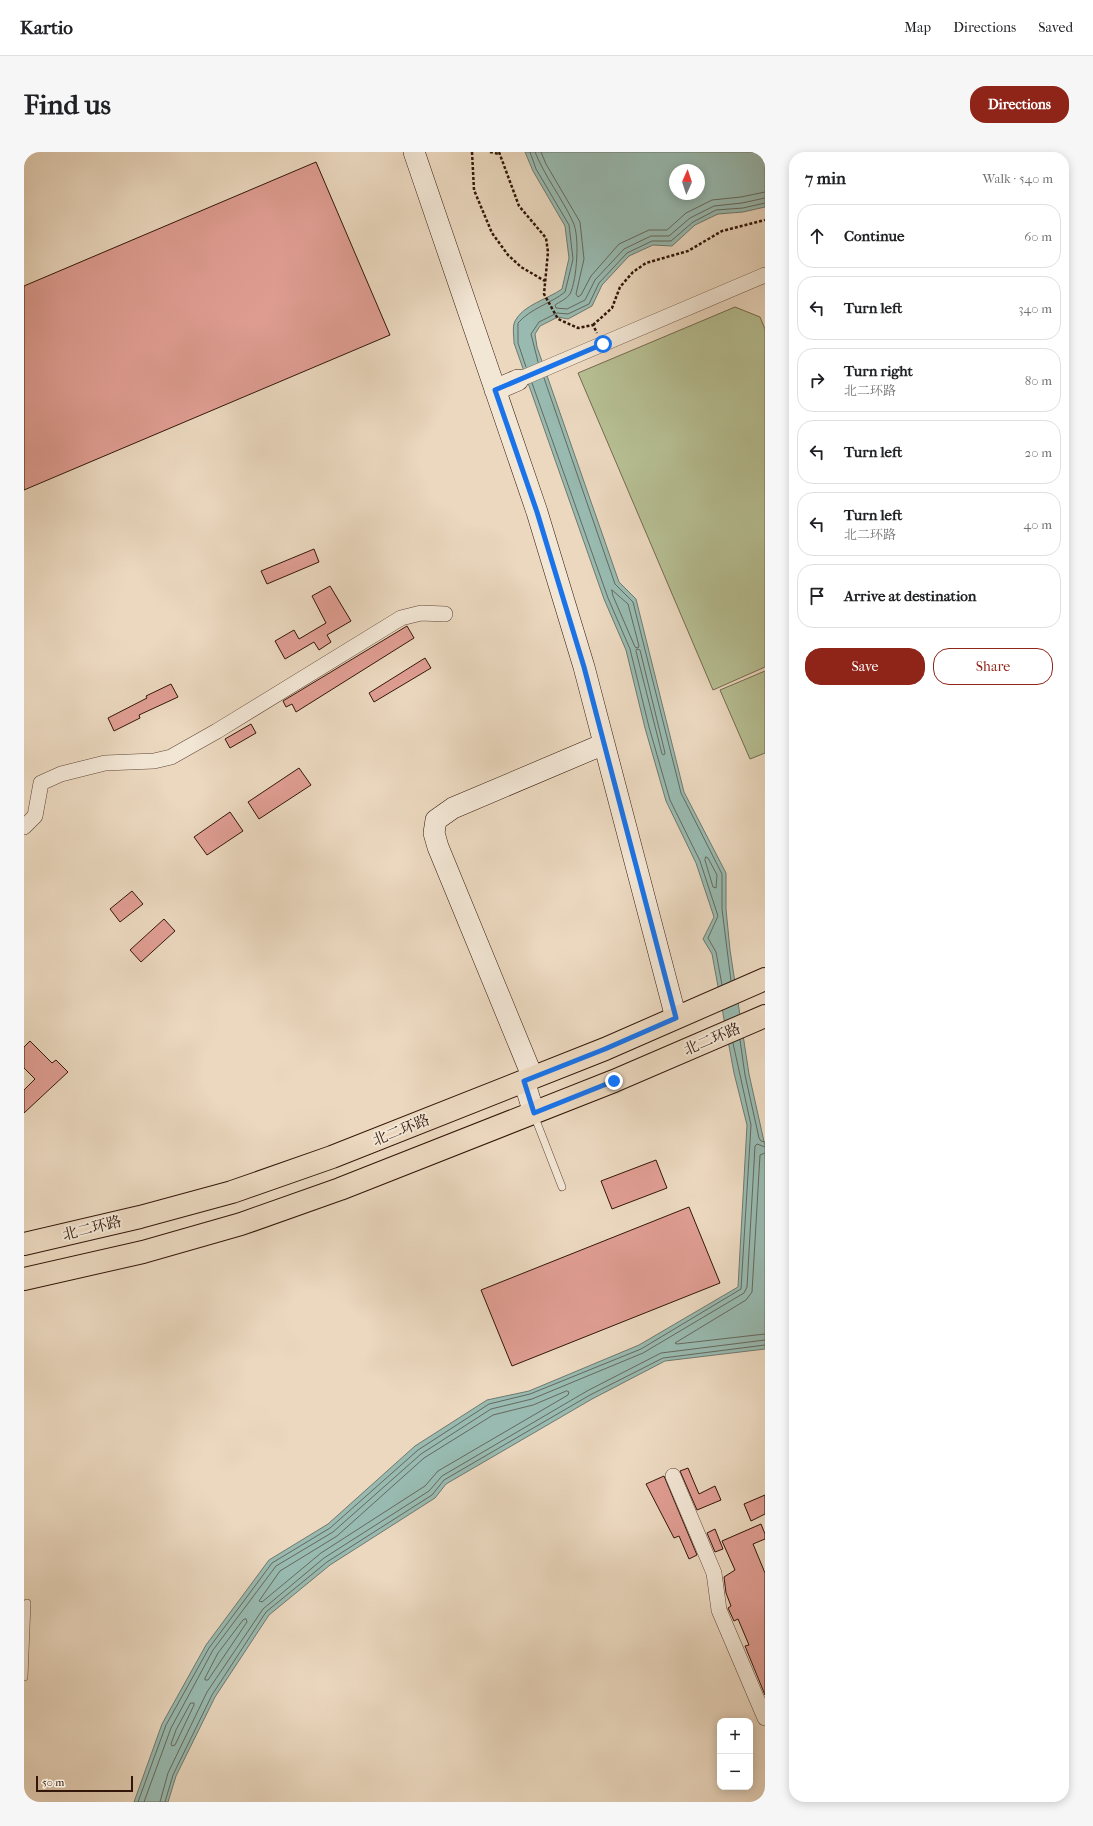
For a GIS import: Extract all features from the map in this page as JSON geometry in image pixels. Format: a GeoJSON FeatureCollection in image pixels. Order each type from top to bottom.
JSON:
{"type":"FeatureCollection","features":[{"type":"Feature","properties":{"kind":"main road","name":"北二环路"},"geometry":{"type":"LineString","coordinates":[[24,1244],[140,1217],[232,1192],[332,1157],[605,1049],[765,979]]}},
{"type":"Feature","properties":{"kind":"main road","name":"北二环路"},"geometry":{"type":"LineString","coordinates":[[24,1279],[144,1252],[240,1224],[340,1189],[614,1081],[765,1016]]}},
{"type":"Feature","properties":{"kind":"street"},"geometry":{"type":"LineString","coordinates":[[414,152],[537,512],[584,667],[676,1018]]}},
{"type":"Feature","properties":{"kind":"street"},"geometry":{"type":"LineString","coordinates":[[495,390],[765,275]]}},
{"type":"Feature","properties":{"kind":"street"},"geometry":{"type":"LineString","coordinates":[[24,828],[36,816],[41,783],[61,774],[105,763],[154,761],[171,757],[229,724],[401,618],[421,613],[445,614]]}},
{"type":"Feature","properties":{"kind":"street"},"geometry":{"type":"LineString","coordinates":[[534,1113],[528,1080],[438,847],[434,833],[436,820],[453,808],[604,744]]}},
{"type":"Feature","properties":{"kind":"street"},"geometry":{"type":"LineString","coordinates":[[673,1476],[714,1573],[719,1610],[765,1718]]}},
{"type":"Feature","properties":{"kind":"lane"},"geometry":{"type":"LineString","coordinates":[[534,1113],[562,1187]]}},
{"type":"Feature","properties":{"kind":"lane"},"geometry":{"type":"LineString","coordinates":[[24,1677],[27,1603]]}},
{"type":"Feature","properties":{"kind":"path"},"geometry":{"type":"LineString","coordinates":[[472,152],[474,190],[492,233],[508,255],[521,267],[545,281]]}},
{"type":"Feature","properties":{"kind":"path"},"geometry":{"type":"LineString","coordinates":[[490,152],[499,153],[520,206],[546,238],[548,252],[544,294],[558,319],[578,328],[593,325],[612,308],[620,286],[633,272],[646,263],[688,251],[722,231],[765,220]]}},
{"type":"Feature","properties":{"kind":"path"},"geometry":{"type":"LineString","coordinates":[[593,325],[603,344]]}},
{"type":"Feature","properties":{"kind":"green space"},"geometry":{"type":"Polygon","coordinates":[[[735,307],[760,317],[765,329],[765,667],[713,690],[578,373],[735,307]]]}},
{"type":"Feature","properties":{"kind":"green space"},"geometry":{"type":"Polygon","coordinates":[[[765,671],[765,753],[750,759],[720,690],[765,671]]]}},
{"type":"Feature","properties":{"kind":"water"},"geometry":{"type":"Polygon","coordinates":[[[525,152],[765,152],[765,207],[743,212],[718,214],[695,225],[672,246],[653,245],[629,256],[602,285],[592,306],[568,319],[558,317],[540,326],[535,334],[537,347],[619,582],[636,599],[684,792],[726,873],[726,909],[730,950],[749,1074],[765,1146],[765,1349],[665,1361],[592,1399],[446,1484],[435,1498],[330,1565],[269,1615],[215,1697],[176,1776],[168,1802],[134,1802],[162,1724],[206,1645],[269,1560],[328,1524],[415,1446],[487,1400],[529,1391],[639,1345],[738,1287],[747,1125],[734,1073],[712,954],[703,939],[714,917],[696,863],[666,801],[645,728],[626,650],[604,599],[514,343],[514,323],[519,315],[530,306],[562,289],[569,258],[565,226],[533,171],[525,152]]]}},
{"type":"Feature","properties":{"kind":"building"},"geometry":{"type":"Polygon","coordinates":[[[316,162],[390,335],[24,490],[24,286],[316,162]]]}},
{"type":"Feature","properties":{"kind":"building"},"geometry":{"type":"Polygon","coordinates":[[[314,549],[319,562],[267,584],[261,571],[314,549]]]}},
{"type":"Feature","properties":{"kind":"building"},"geometry":{"type":"Polygon","coordinates":[[[330,586],[351,621],[327,635],[331,642],[319,650],[314,642],[285,659],[275,641],[294,630],[299,639],[326,623],[312,596],[330,586]]]}},
{"type":"Feature","properties":{"kind":"building"},"geometry":{"type":"Polygon","coordinates":[[[407,626],[414,638],[296,712],[292,704],[286,707],[283,701],[407,626]]]}},
{"type":"Feature","properties":{"kind":"building"},"geometry":{"type":"Polygon","coordinates":[[[425,658],[431,668],[374,702],[369,693],[425,658]]]}},
{"type":"Feature","properties":{"kind":"building"},"geometry":{"type":"Polygon","coordinates":[[[171,684],[178,697],[139,715],[140,718],[114,731],[108,718],[147,698],[146,696],[171,684]]]}},
{"type":"Feature","properties":{"kind":"building"},"geometry":{"type":"Polygon","coordinates":[[[251,724],[256,733],[230,748],[225,739],[251,724]]]}},
{"type":"Feature","properties":{"kind":"building"},"geometry":{"type":"Polygon","coordinates":[[[299,768],[311,785],[259,819],[248,802],[299,768]]]}},
{"type":"Feature","properties":{"kind":"building"},"geometry":{"type":"Polygon","coordinates":[[[230,812],[243,831],[207,855],[194,837],[230,812]]]}},
{"type":"Feature","properties":{"kind":"building"},"geometry":{"type":"Polygon","coordinates":[[[132,891],[143,904],[120,922],[110,909],[132,891]]]}},
{"type":"Feature","properties":{"kind":"building"},"geometry":{"type":"Polygon","coordinates":[[[164,919],[175,931],[141,962],[130,950],[164,919]]]}},
{"type":"Feature","properties":{"kind":"building"},"geometry":{"type":"Polygon","coordinates":[[[30,1041],[52,1063],[56,1060],[68,1072],[24,1113],[24,1090],[35,1079],[24,1068],[24,1047],[30,1041]]]}},
{"type":"Feature","properties":{"kind":"building"},"geometry":{"type":"Polygon","coordinates":[[[656,1160],[667,1188],[612,1209],[601,1181],[656,1160]]]}},
{"type":"Feature","properties":{"kind":"building"},"geometry":{"type":"Polygon","coordinates":[[[689,1207],[720,1283],[512,1366],[481,1290],[689,1207]]]}},
{"type":"Feature","properties":{"kind":"building"},"geometry":{"type":"Polygon","coordinates":[[[688,1468],[699,1494],[715,1486],[721,1500],[697,1510],[680,1471],[688,1468]]]}},
{"type":"Feature","properties":{"kind":"building"},"geometry":{"type":"Polygon","coordinates":[[[664,1476],[697,1555],[689,1559],[679,1536],[674,1538],[646,1484],[664,1476]]]}},
{"type":"Feature","properties":{"kind":"building"},"geometry":{"type":"Polygon","coordinates":[[[765,1495],[765,1514],[751,1521],[744,1504],[765,1495]]]}},
{"type":"Feature","properties":{"kind":"building"},"geometry":{"type":"Polygon","coordinates":[[[761,1524],[765,1534],[765,1539],[753,1544],[765,1573],[765,1695],[745,1646],[749,1645],[738,1619],[734,1621],[728,1608],[731,1606],[726,1593],[724,1577],[735,1570],[722,1541],[761,1524]]]}},
{"type":"Feature","properties":{"kind":"building"},"geometry":{"type":"Polygon","coordinates":[[[715,1529],[723,1549],[715,1552],[707,1533],[715,1529]]]}},
{"type":"Feature","properties":{"kind":"route"},"geometry":{"type":"LineString","coordinates":[[603,344],[495,390],[537,512],[584,667],[676,1018],[605,1049],[524,1081],[534,1113],[614,1081]]}}]}
